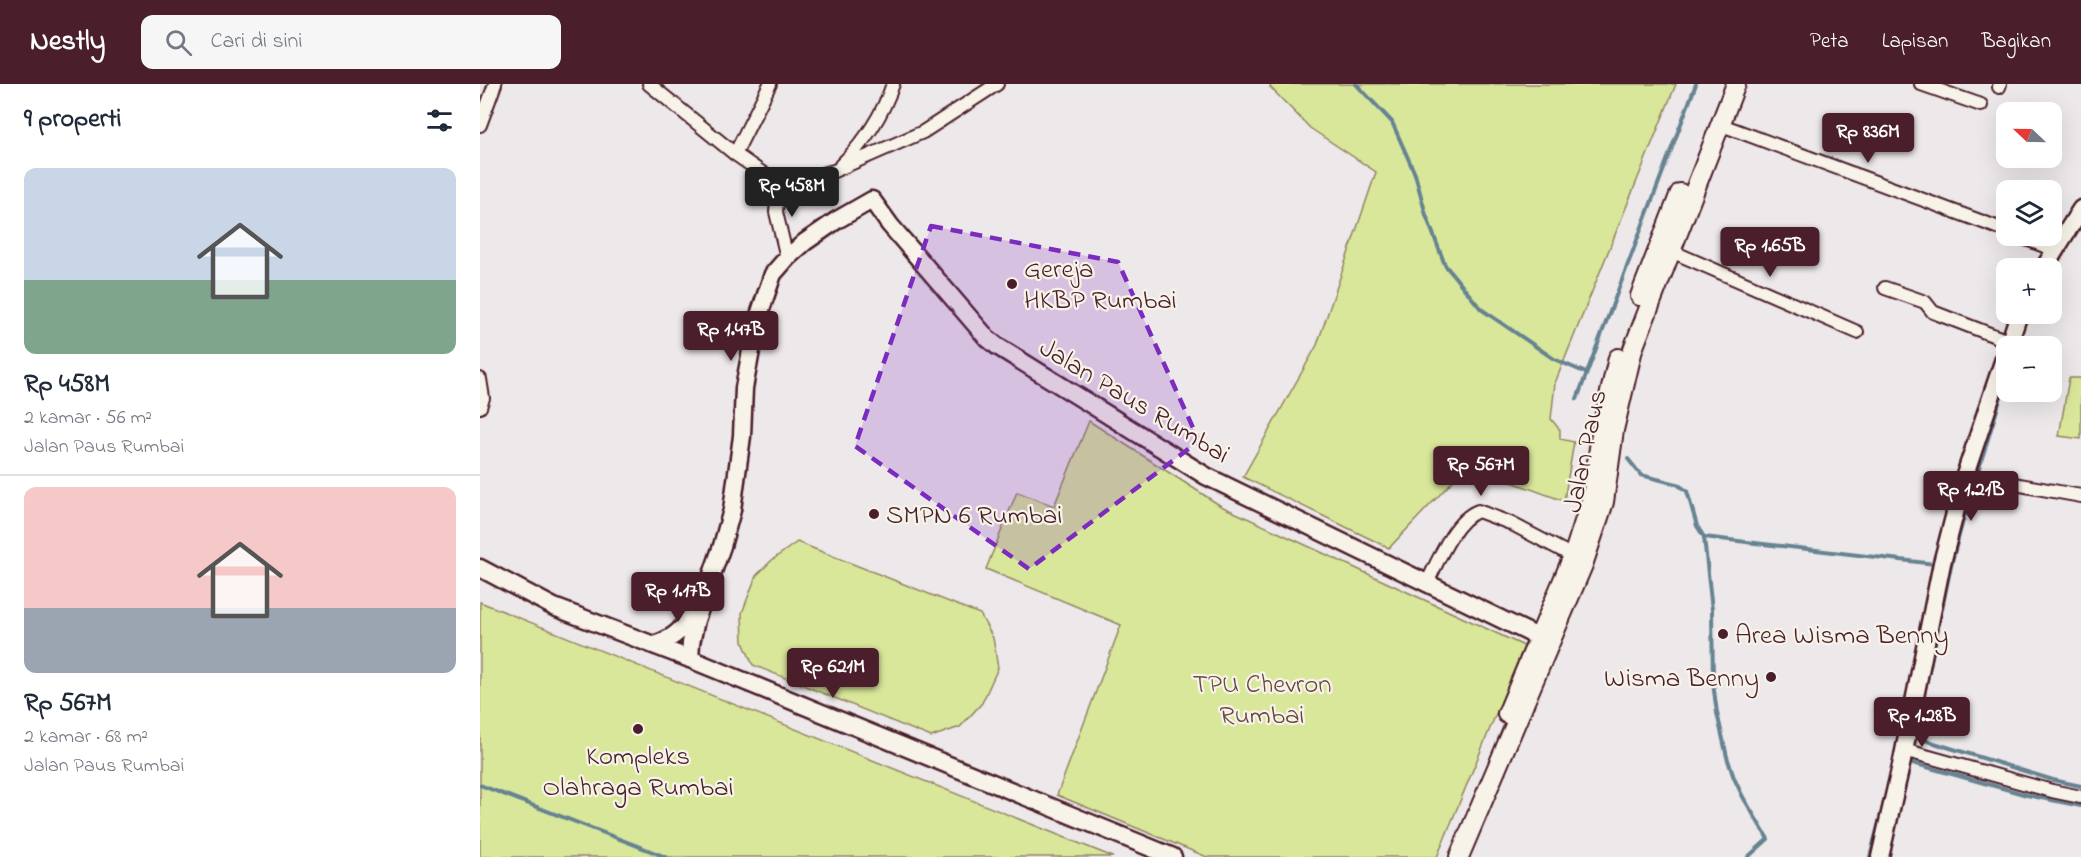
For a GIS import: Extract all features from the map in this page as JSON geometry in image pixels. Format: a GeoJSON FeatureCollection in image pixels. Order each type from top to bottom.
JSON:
{"type":"FeatureCollection","features":[{"type":"Feature","properties":{"kind":"main road","name":"Jalan Paus"},"geometry":{"type":"LineString","coordinates":[[1448,857],[1573,556],[1592,497],[1602,427],[1621,346],[1723,84]]}},
{"type":"Feature","properties":{"kind":"main road","name":"Jalan Paus"},"geometry":{"type":"LineString","coordinates":[[1460,857],[1583,565],[1604,502],[1612,442],[1633,349],[1736,84]]}},
{"type":"Feature","properties":{"kind":"street"},"geometry":{"type":"LineString","coordinates":[[480,125],[495,84]]}},
{"type":"Feature","properties":{"kind":"street"},"geometry":{"type":"LineString","coordinates":[[649,84],[735,154],[771,179],[796,181],[834,171],[923,132],[998,84]]}},
{"type":"Feature","properties":{"kind":"street"},"geometry":{"type":"LineString","coordinates":[[735,154],[770,84]]}},
{"type":"Feature","properties":{"kind":"street"},"geometry":{"type":"LineString","coordinates":[[834,171],[859,147],[886,106],[893,84]]}},
{"type":"Feature","properties":{"kind":"street"},"geometry":{"type":"LineString","coordinates":[[1922,84],[1981,105]]}},
{"type":"Feature","properties":{"kind":"street"},"geometry":{"type":"LineString","coordinates":[[1719,124],[1996,227]]}},
{"type":"Feature","properties":{"kind":"street"},"geometry":{"type":"LineString","coordinates":[[779,180],[776,212],[787,258]]}},
{"type":"Feature","properties":{"kind":"street","name":"Jalan Paus Rumbai"},"geometry":{"type":"LineString","coordinates":[[690,659],[696,620],[706,596],[732,510],[742,436],[744,388],[756,324],[773,274],[805,242],[872,200],[890,225],[987,338],[997,346],[1206,476],[1538,637]]}},
{"type":"Feature","properties":{"kind":"street"},"geometry":{"type":"LineString","coordinates":[[2048,258],[2052,248],[2081,209]]}},
{"type":"Feature","properties":{"kind":"street"},"geometry":{"type":"LineString","coordinates":[[2046,246],[2052,248]]}},
{"type":"Feature","properties":{"kind":"street"},"geometry":{"type":"LineString","coordinates":[[1671,251],[1857,332]]}},
{"type":"Feature","properties":{"kind":"street"},"geometry":{"type":"LineString","coordinates":[[1885,288],[1925,302],[1933,312],[1996,336]]}},
{"type":"Feature","properties":{"kind":"street"},"geometry":{"type":"LineString","coordinates":[[1880,857],[1942,563],[1996,371]]}},
{"type":"Feature","properties":{"kind":"street"},"geometry":{"type":"LineString","coordinates":[[480,379],[483,398],[480,407]]}},
{"type":"Feature","properties":{"kind":"street"},"geometry":{"type":"LineString","coordinates":[[1966,475],[2081,496]]}},
{"type":"Feature","properties":{"kind":"street"},"geometry":{"type":"LineString","coordinates":[[1427,583],[1444,549],[1461,523],[1475,512],[1510,523],[1573,556]]}},
{"type":"Feature","properties":{"kind":"street"},"geometry":{"type":"LineString","coordinates":[[480,568],[554,607],[690,659],[1173,857]]}},
{"type":"Feature","properties":{"kind":"street"},"geometry":{"type":"LineString","coordinates":[[654,645],[670,640],[684,626],[695,607],[706,596]]}},
{"type":"Feature","properties":{"kind":"street"},"geometry":{"type":"LineString","coordinates":[[1904,750],[2081,797]]}},
{"type":"Feature","properties":{"kind":"highlighted area"},"geometry":{"type":"Polygon","coordinates":[[[931,226],[1118,262],[1199,441],[1029,569],[855,446],[931,226]]]}},
{"type":"Feature","properties":{"kind":"green space"},"geometry":{"type":"Polygon","coordinates":[[[1271,84],[1676,84],[1555,383],[1551,419],[1560,430],[1560,439],[1574,442],[1564,501],[1467,466],[1389,548],[1243,477],[1317,345],[1376,172],[1310,128],[1270,87],[1271,84]]]}},
{"type":"Feature","properties":{"kind":"green space"},"geometry":{"type":"Polygon","coordinates":[[[2069,378],[2081,378],[2081,439],[2059,436],[2069,378]]]}},
{"type":"Feature","properties":{"kind":"green space","name":"TPU Chevron Rumbai"},"geometry":{"type":"Polygon","coordinates":[[[1089,421],[1221,506],[1524,646],[1437,857],[1207,857],[1057,795],[1121,625],[986,569],[1017,492],[1054,506],[1089,421]]]}},
{"type":"Feature","properties":{"kind":"green space"},"geometry":{"type":"Polygon","coordinates":[[[797,542],[980,614],[993,638],[998,668],[982,703],[960,727],[931,737],[753,665],[743,642],[742,613],[756,576],[772,560],[797,542]]]}},
{"type":"Feature","properties":{"kind":"green space","name":"Kompleks Olahraga Rumbai"},"geometry":{"type":"Polygon","coordinates":[[[480,602],[1113,857],[480,857],[480,602]]]}},
{"type":"Feature","properties":{"kind":"waterway"},"geometry":{"type":"LineString","coordinates":[[1356,84],[1392,122],[1415,174],[1426,215],[1445,265],[1481,309],[1554,359],[1586,373]]}},
{"type":"Feature","properties":{"kind":"waterway"},"geometry":{"type":"LineString","coordinates":[[1577,399],[1696,84]]}},
{"type":"Feature","properties":{"kind":"waterway"},"geometry":{"type":"LineString","coordinates":[[1978,471],[1999,402]]}},
{"type":"Feature","properties":{"kind":"waterway"},"geometry":{"type":"LineString","coordinates":[[1628,459],[1641,475],[1677,484],[1687,491],[1697,526],[1704,537],[1712,610],[1713,683],[1717,713],[1734,778],[1768,839],[1748,857]]}},
{"type":"Feature","properties":{"kind":"waterway"},"geometry":{"type":"LineString","coordinates":[[1969,499],[1952,561],[1915,737],[2053,780],[2081,786]]}},
{"type":"Feature","properties":{"kind":"waterway"},"geometry":{"type":"LineString","coordinates":[[1704,537],[1935,564]]}},
{"type":"Feature","properties":{"kind":"waterway"},"geometry":{"type":"LineString","coordinates":[[1909,764],[1909,762],[2027,795],[2081,806]]}},
{"type":"Feature","properties":{"kind":"waterway"},"geometry":{"type":"LineString","coordinates":[[480,785],[666,857]]}},
{"type":"Feature","properties":{"kind":"waterway"},"geometry":{"type":"LineString","coordinates":[[1870,857],[1887,791]]}},
{"type":"Feature","properties":{"kind":"place","name":"Gereja HKBP Rumbai"},"geometry":{"type":"Point","coordinates":[1012,284]}},
{"type":"Feature","properties":{"kind":"place","name":"SMPN 6 Rumbai"},"geometry":{"type":"Point","coordinates":[874,514]}},
{"type":"Feature","properties":{"kind":"place","name":"Area Wisma Benny"},"geometry":{"type":"Point","coordinates":[1723,634]}},
{"type":"Feature","properties":{"kind":"place","name":"Wisma Benny"},"geometry":{"type":"Point","coordinates":[1771,677]}},
{"type":"Feature","properties":{"kind":"place","name":"Kompleks Olahraga Rumbai"},"geometry":{"type":"Point","coordinates":[638,729]}}]}
